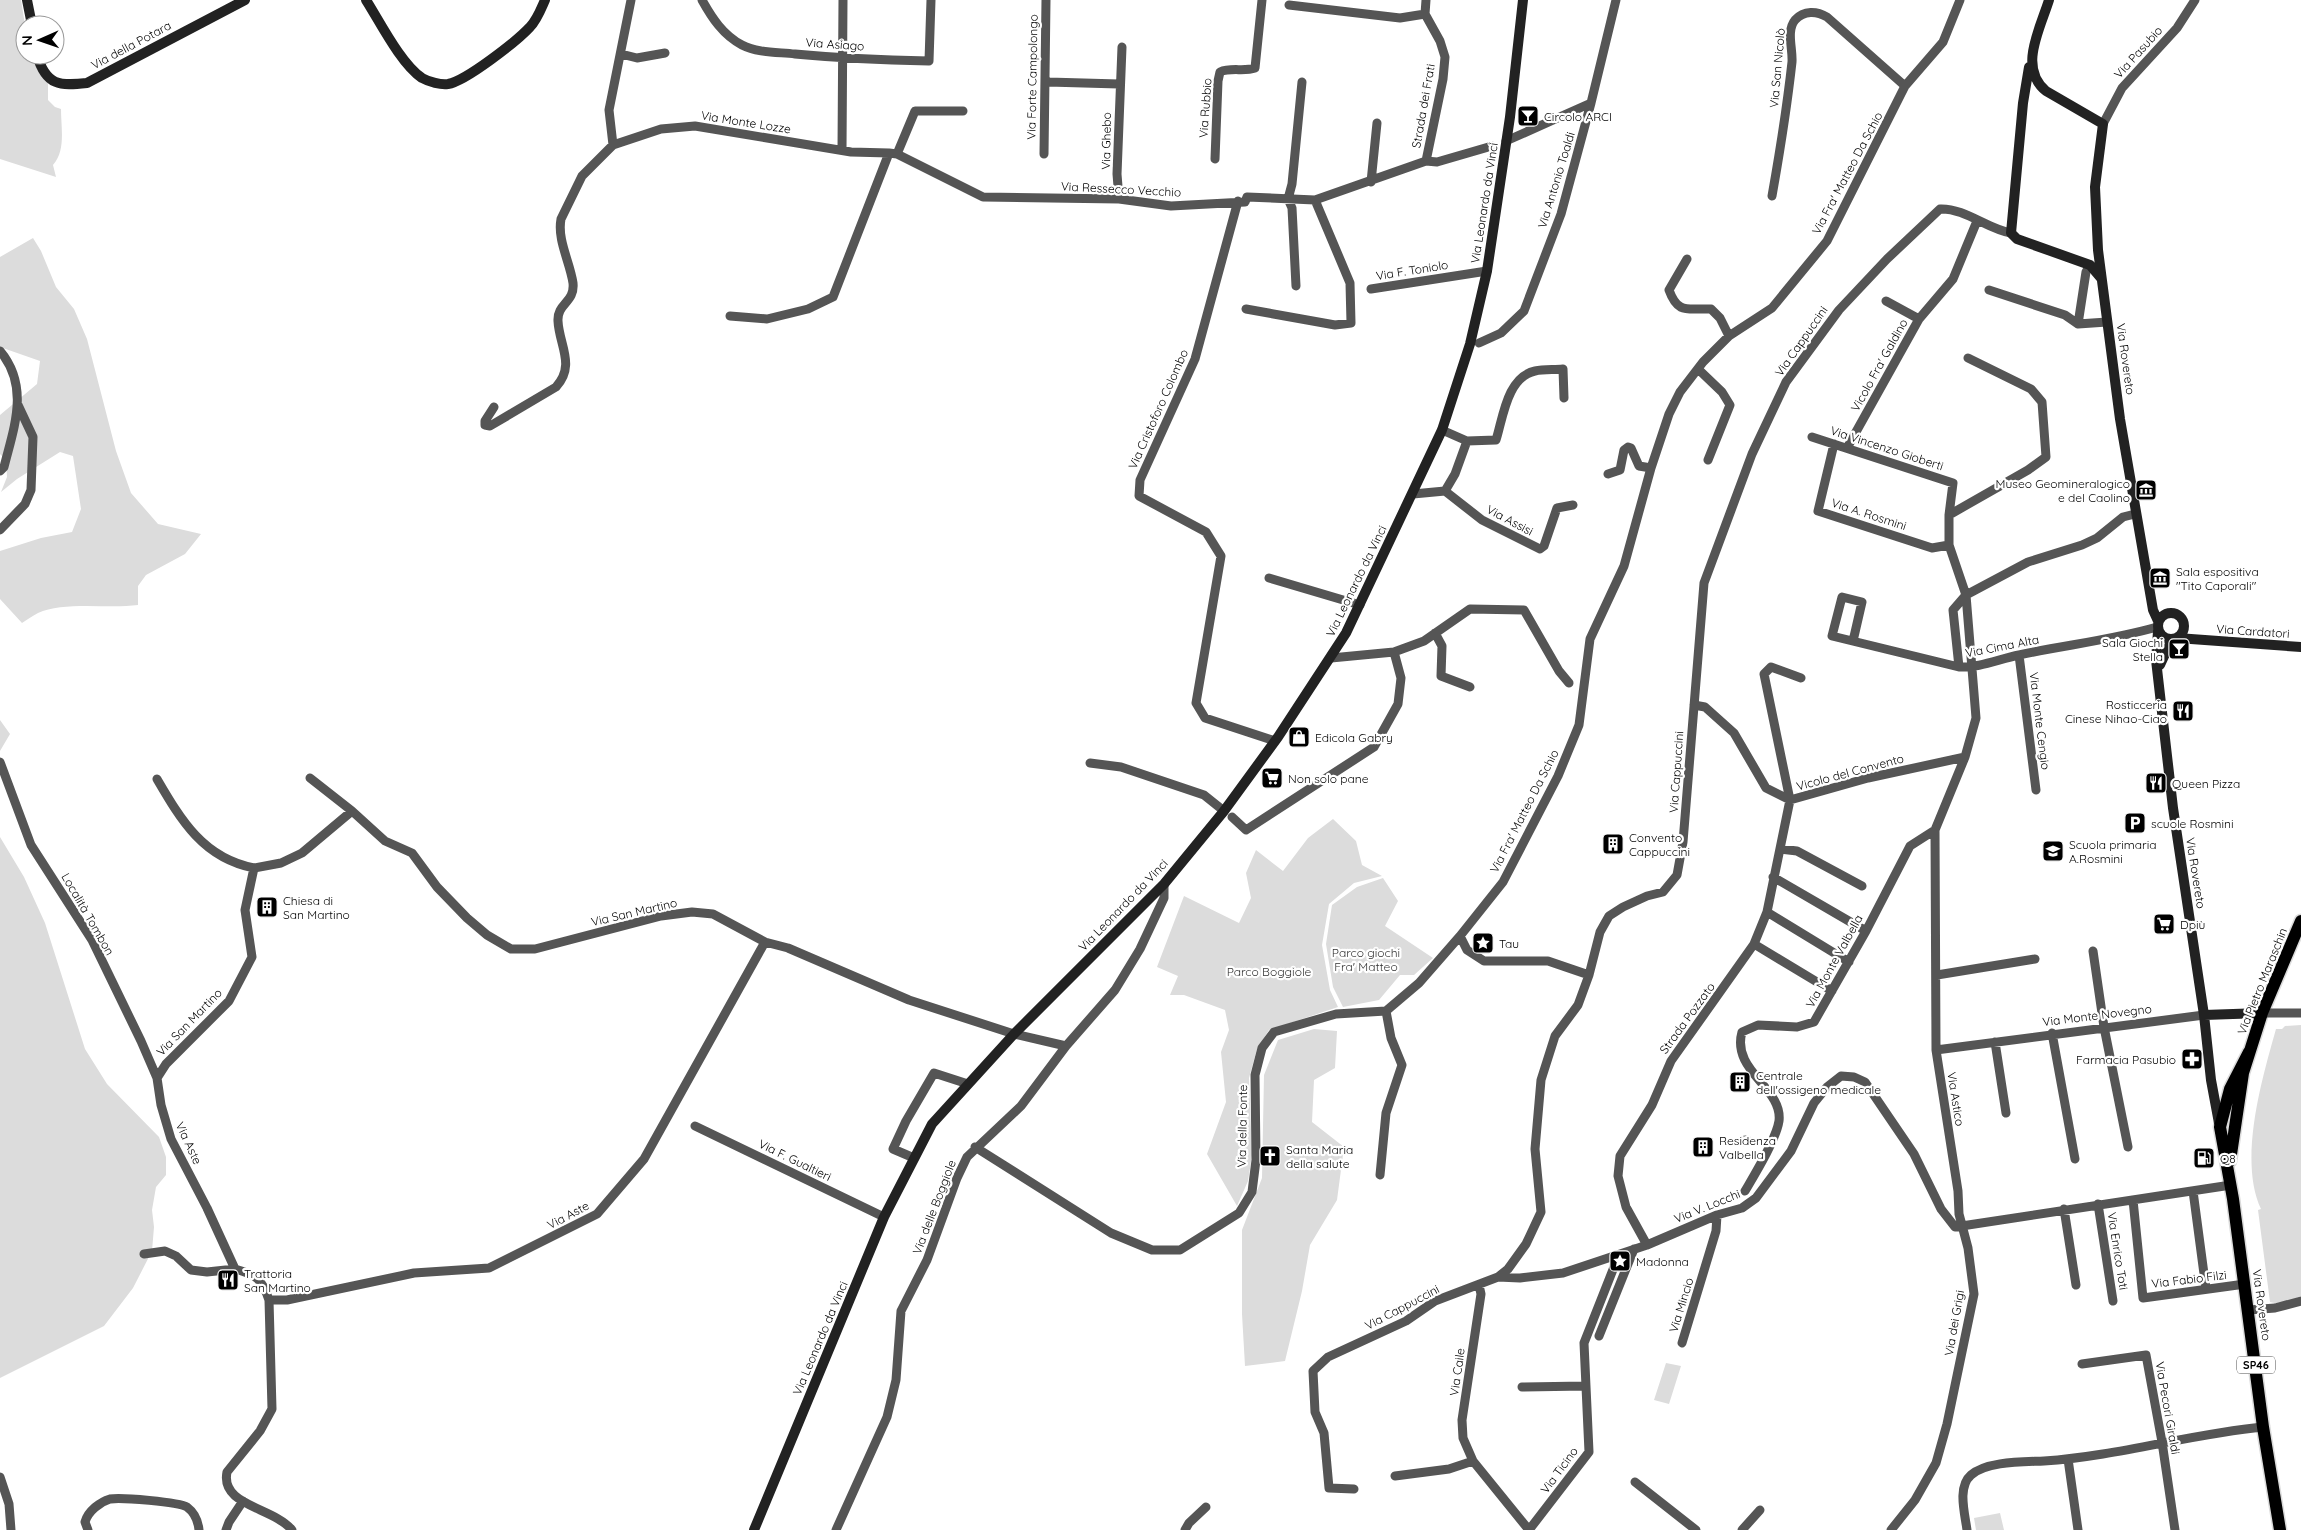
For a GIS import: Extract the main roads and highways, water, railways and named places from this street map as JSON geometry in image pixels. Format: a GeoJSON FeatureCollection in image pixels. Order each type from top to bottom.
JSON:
{"type":"FeatureCollection","features":[{"type":"Feature","properties":{"kind":"main road","name":"Via Pietro Maraschin"},"geometry":{"type":"LineString","coordinates":[[2233,1129],[2243,1073],[2249,1052],[2262,1013],[2301,921]]}},
{"type":"Feature","properties":{"kind":"main road","name":"Via Pietro Maraschin"},"geometry":{"type":"LineString","coordinates":[[2220,1132],[2225,1102],[2225,1088],[2249,1052]]}},
{"type":"Feature","properties":{"kind":"main road","name":"Via Rovereto"},"geometry":{"type":"LineString","coordinates":[[2230,1179],[2233,1129]]}},
{"type":"Feature","properties":{"kind":"main road","name":"Via Rovereto"},"geometry":{"type":"LineString","coordinates":[[2220,1132],[2230,1179],[2249,1310],[2263,1427],[2280,1530]]}},
{"type":"Feature","properties":{"kind":"place","name":"Circolo ARCI"},"geometry":{"type":"Point","coordinates":[1528,116]}},
{"type":"Feature","properties":{"kind":"place","name":"Museo Geomineralogico e del Caolino"},"geometry":{"type":"Point","coordinates":[2146,490]}},
{"type":"Feature","properties":{"kind":"place","name":"Sala espositiva \"Tito Caporali\""},"geometry":{"type":"Point","coordinates":[2160,578]}},
{"type":"Feature","properties":{"kind":"place","name":"Sala Giochi Stella"},"geometry":{"type":"Point","coordinates":[2179,649]}},
{"type":"Feature","properties":{"kind":"place","name":"Rosticceria Cinese Nihao-Ciao"},"geometry":{"type":"Point","coordinates":[2183,711]}},
{"type":"Feature","properties":{"kind":"place","name":"Edicola Gabry"},"geometry":{"type":"Point","coordinates":[1299,737]}},
{"type":"Feature","properties":{"kind":"place","name":"Non solo pane"},"geometry":{"type":"Point","coordinates":[1272,778]}},
{"type":"Feature","properties":{"kind":"place","name":"Queen Pizza"},"geometry":{"type":"Point","coordinates":[2156,783]}},
{"type":"Feature","properties":{"kind":"place","name":"scuole Rosmini"},"geometry":{"type":"Point","coordinates":[2135,823]}},
{"type":"Feature","properties":{"kind":"place","name":"Convento Cappuccini"},"geometry":{"type":"Point","coordinates":[1613,844]}},
{"type":"Feature","properties":{"kind":"place","name":"Scuola primaria A.Rosmini"},"geometry":{"type":"Point","coordinates":[2053,851]}},
{"type":"Feature","properties":{"kind":"place","name":"Chiesa di San Martino"},"geometry":{"type":"Point","coordinates":[267,907]}},
{"type":"Feature","properties":{"kind":"place","name":"Dpiù"},"geometry":{"type":"Point","coordinates":[2164,924]}},
{"type":"Feature","properties":{"kind":"place","name":"Tau"},"geometry":{"type":"Point","coordinates":[1483,943]}},
{"type":"Feature","properties":{"kind":"place","name":"Farmacia Pasubio"},"geometry":{"type":"Point","coordinates":[2192,1059]}},
{"type":"Feature","properties":{"kind":"place","name":"Centrale dell'ossigeno medicale"},"geometry":{"type":"Point","coordinates":[1740,1082]}},
{"type":"Feature","properties":{"kind":"place","name":"Residenza Valbella"},"geometry":{"type":"Point","coordinates":[1703,1147]}},
{"type":"Feature","properties":{"kind":"place","name":"Santa Maria della salute"},"geometry":{"type":"Point","coordinates":[1270,1156]}},
{"type":"Feature","properties":{"kind":"place","name":"Q8"},"geometry":{"type":"Point","coordinates":[2204,1158]}},
{"type":"Feature","properties":{"kind":"place","name":"Madonna"},"geometry":{"type":"Point","coordinates":[1620,1261]}},
{"type":"Feature","properties":{"kind":"place","name":"Trattoria San Martino"},"geometry":{"type":"Point","coordinates":[228,1280]}},
{"type":"Feature","properties":{"kind":"park label","name":"Parco giochi Fra' Matteo"},"geometry":{"type":"Point","coordinates":[1366,959]}},
{"type":"Feature","properties":{"kind":"park label","name":"Parco Boggiole"},"geometry":{"type":"Point","coordinates":[1269,971]}}]}
